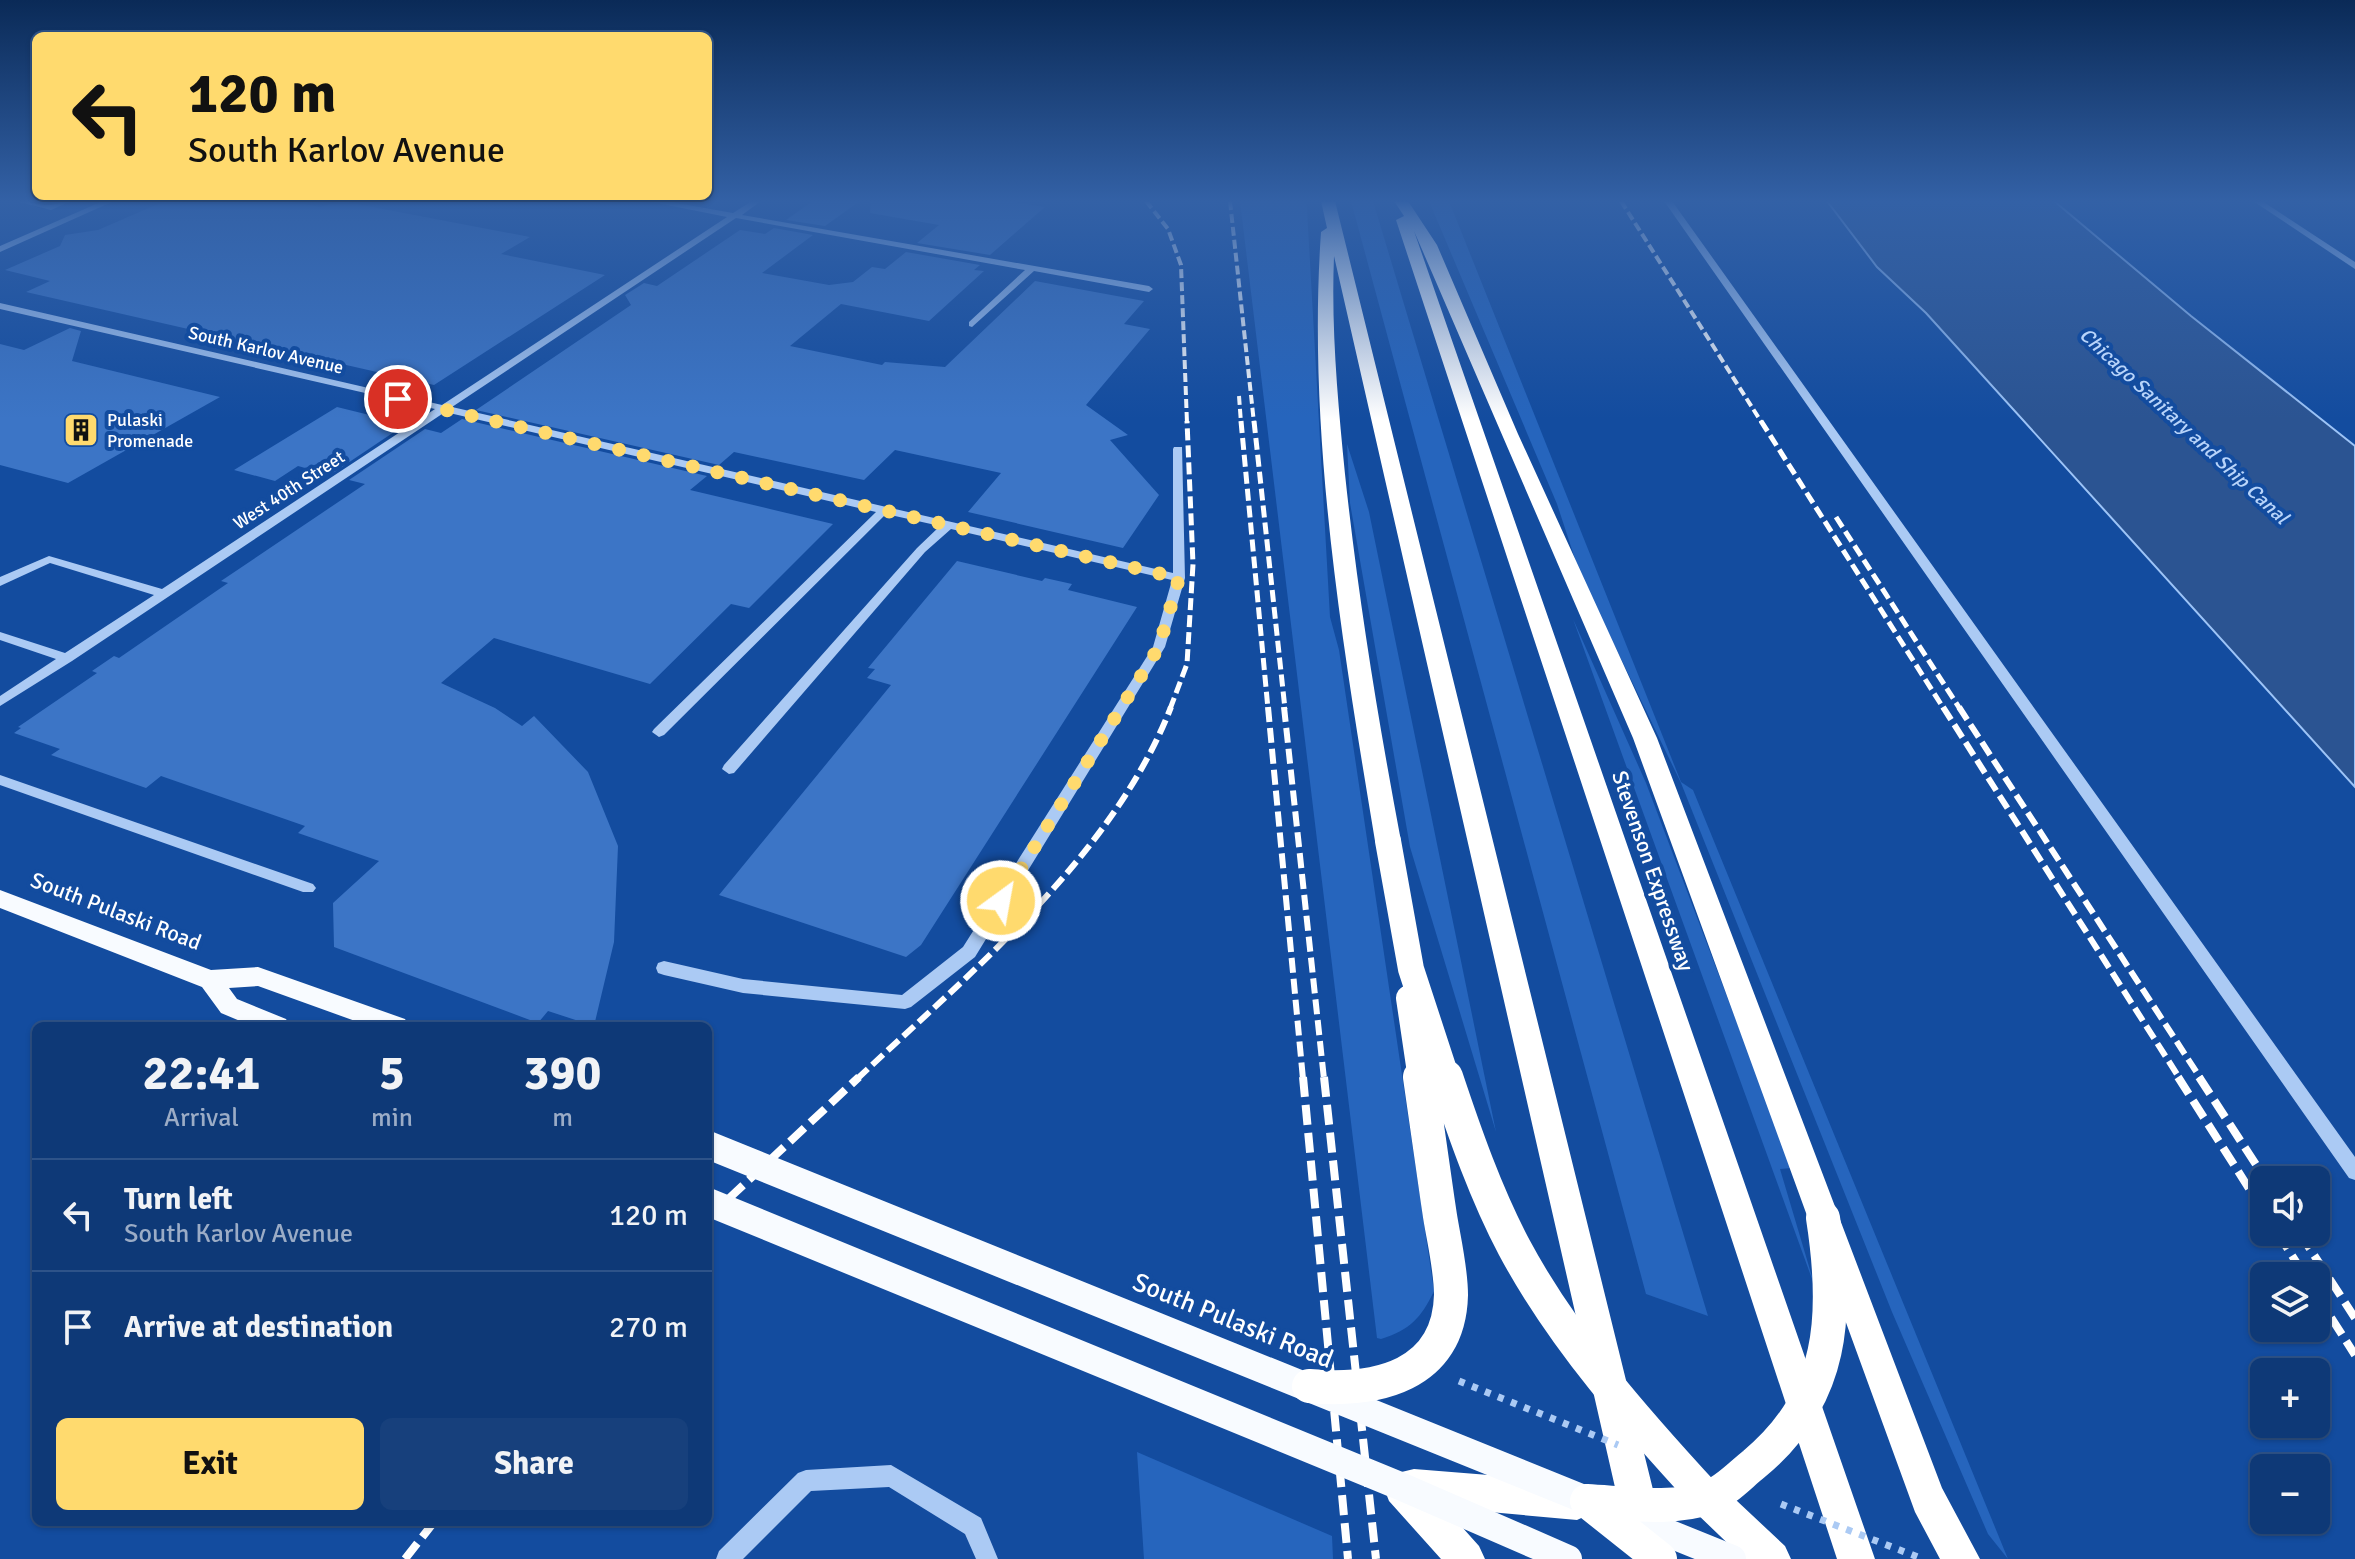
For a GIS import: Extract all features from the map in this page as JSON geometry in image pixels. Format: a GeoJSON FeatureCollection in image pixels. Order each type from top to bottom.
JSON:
{"type":"FeatureCollection","features":[{"type":"Feature","properties":{"kind":"highway"},"geometry":{"type":"LineString","coordinates":[[1325,274],[1328,382],[1355,650],[1411,969],[1462,1126],[1514,1247],[1576,1340],[1654,1440],[1707,1498],[1772,1559]]}},
{"type":"Feature","properties":{"kind":"highway"},"geometry":{"type":"LineString","coordinates":[[1345,274],[1651,1559]]}},
{"type":"Feature","properties":{"kind":"highway","name":"Stevenson Expressway"},"geometry":{"type":"LineString","coordinates":[[1423,274],[1856,1559]]}},
{"type":"Feature","properties":{"kind":"highway"},"geometry":{"type":"LineString","coordinates":[[1442,274],[1539,502],[1645,738],[1928,1499],[1961,1559]]}},
{"type":"Feature","properties":{"kind":"highway"},"geometry":{"type":"LineString","coordinates":[[1309,1386],[1339,1390],[1396,1377],[1421,1365],[1443,1337],[1451,1293],[1388,841]]}},
{"type":"Feature","properties":{"kind":"highway"},"geometry":{"type":"LineString","coordinates":[[1400,1486],[1657,1505],[1707,1498],[1763,1458],[1794,1422],[1819,1374],[1831,1322],[1831,1276],[1823,1218]]}},
{"type":"Feature","properties":{"kind":"highway"},"geometry":{"type":"LineString","coordinates":[[1400,1486],[1466,1559]]}},
{"type":"Feature","properties":{"kind":"highway"},"geometry":{"type":"LineString","coordinates":[[1587,1501],[1660,1559]]}},
{"type":"Feature","properties":{"kind":"main road","name":"South Pulaski Road"},"geometry":{"type":"LineString","coordinates":[[0,899],[210,980],[258,976],[386,1022]]}},
{"type":"Feature","properties":{"kind":"main road","name":"South Pulaski Road"},"geometry":{"type":"LineString","coordinates":[[210,980],[229,1006],[268,1022]]}},
{"type":"Feature","properties":{"kind":"main road","name":"South Pulaski Road"},"geometry":{"type":"LineString","coordinates":[[712,1147],[1732,1559]]}},
{"type":"Feature","properties":{"kind":"main road"},"geometry":{"type":"LineString","coordinates":[[712,1204],[1400,1486],[1568,1559]]}},
{"type":"Feature","properties":{"kind":"street","name":"West 40th Street"},"geometry":{"type":"LineString","coordinates":[[0,702],[648,274]]}},
{"type":"Feature","properties":{"kind":"street"},"geometry":{"type":"LineString","coordinates":[[972,324],[1026,274]]}},
{"type":"Feature","properties":{"kind":"street"},"geometry":{"type":"LineString","coordinates":[[1064,274],[1149,289]]}},
{"type":"Feature","properties":{"kind":"street"},"geometry":{"type":"LineString","coordinates":[[1719,274],[2355,1172]]}},
{"type":"Feature","properties":{"kind":"street","name":"South Karlov Avenue"},"geometry":{"type":"LineString","coordinates":[[0,306],[1179,578]]}},
{"type":"Feature","properties":{"kind":"street"},"geometry":{"type":"LineString","coordinates":[[664,968],[743,986],[905,1002],[969,952],[1159,647],[1179,578],[1178,449]]}},
{"type":"Feature","properties":{"kind":"street"},"geometry":{"type":"LineString","coordinates":[[659,732],[883,511]]}},
{"type":"Feature","properties":{"kind":"street"},"geometry":{"type":"LineString","coordinates":[[729,769],[921,550],[947,526]]}},
{"type":"Feature","properties":{"kind":"street"},"geometry":{"type":"LineString","coordinates":[[0,582],[49,559],[164,594]]}},
{"type":"Feature","properties":{"kind":"street"},"geometry":{"type":"LineString","coordinates":[[0,636],[68,658]]}},
{"type":"Feature","properties":{"kind":"street"},"geometry":{"type":"LineString","coordinates":[[0,780],[308,888]]}},
{"type":"Feature","properties":{"kind":"street"},"geometry":{"type":"LineString","coordinates":[[727,1559],[806,1481],[891,1476],[973,1526],[987,1559]]}},
{"type":"Feature","properties":{"kind":"path"},"geometry":{"type":"LineString","coordinates":[[1459,1381],[1625,1448]]}},
{"type":"Feature","properties":{"kind":"path"},"geometry":{"type":"LineString","coordinates":[[1781,1504],[1923,1559]]}},
{"type":"Feature","properties":{"kind":"shaded area"},"geometry":{"type":"Polygon","coordinates":[[[1249,274],[1311,274],[1330,617],[1339,650],[1434,1291],[1414,1322],[1400,1332],[1377,1338],[1249,274]]]}},
{"type":"Feature","properties":{"kind":"shaded area"},"geometry":{"type":"Polygon","coordinates":[[[1371,274],[1395,274],[1708,1316],[1646,1294],[1371,274]]]}},
{"type":"Feature","properties":{"kind":"shaded area"},"geometry":{"type":"Polygon","coordinates":[[[1460,274],[1478,274],[1681,782],[1693,790],[2008,1559],[1988,1534],[1892,1312],[1681,783],[1580,574],[1557,504],[1460,274]]]}},
{"type":"Feature","properties":{"kind":"shaded area"},"geometry":{"type":"Polygon","coordinates":[[[1347,444],[1369,512],[1496,1132],[1410,847],[1350,503],[1347,444]]]}},
{"type":"Feature","properties":{"kind":"shaded area"},"geometry":{"type":"Polygon","coordinates":[[[1573,619],[1646,783],[1792,1168],[1780,1169],[1816,1290],[1573,619]]]}},
{"type":"Feature","properties":{"kind":"shaded area"},"geometry":{"type":"Polygon","coordinates":[[[1137,1452],[1332,1536],[1333,1559],[1144,1559],[1137,1452]]]}},
{"type":"Feature","properties":{"kind":"water","name":"Chicago Sanitary and Ship Canal"},"geometry":{"type":"Polygon","coordinates":[[[1884,274],[2141,274],[2355,446],[2355,787],[1926,313],[1884,274]]]}},
{"type":"Feature","properties":{"kind":"building"},"geometry":{"type":"Polygon","coordinates":[[[20,274],[605,275],[434,385],[26,292],[50,281],[20,274]]]}},
{"type":"Feature","properties":{"kind":"building"},"geometry":{"type":"Polygon","coordinates":[[[675,274],[766,274],[829,285],[853,282],[863,274],[981,274],[929,321],[841,304],[790,346],[882,365],[885,362],[945,367],[1035,281],[1144,301],[1124,324],[1150,329],[1086,405],[1128,435],[1110,440],[1159,495],[1123,548],[968,512],[1001,473],[895,450],[864,480],[734,452],[719,465],[476,410],[631,305],[625,295],[644,283],[657,286],[675,274]]]}},
{"type":"Feature","properties":{"kind":"building","name":"Pulaski Promenade"},"geometry":{"type":"Polygon","coordinates":[[[70,328],[81,331],[72,361],[220,397],[68,483],[0,465],[0,344],[24,350],[70,328]]]}},
{"type":"Feature","properties":{"kind":"building"},"geometry":{"type":"Polygon","coordinates":[[[337,407],[406,424],[330,475],[298,466],[275,481],[234,470],[337,407]]]}},
{"type":"Feature","properties":{"kind":"building"},"geometry":{"type":"Polygon","coordinates":[[[462,419],[707,476],[690,490],[833,524],[749,608],[731,604],[650,684],[494,638],[441,683],[495,708],[522,726],[534,716],[588,772],[618,846],[614,942],[595,1022],[582,1022],[548,1011],[535,1022],[334,947],[333,903],[379,861],[298,833],[305,826],[161,776],[146,788],[51,755],[60,749],[14,733],[21,728],[18,727],[97,673],[92,671],[114,656],[119,658],[228,583],[221,581],[365,484],[349,480],[425,429],[441,433],[462,419]]]}},
{"type":"Feature","properties":{"kind":"building"},"geometry":{"type":"Polygon","coordinates":[[[957,561],[1042,581],[1045,578],[1072,584],[1068,590],[1137,607],[921,945],[906,957],[719,895],[891,685],[867,678],[875,669],[868,668],[957,561]]]}},
{"type":"Feature","properties":{"kind":"railway"},"geometry":{"type":"LineString","coordinates":[[1181,274],[1187,423]]}},
{"type":"Feature","properties":{"kind":"railway"},"geometry":{"type":"LineString","coordinates":[[1238,274],[1254,423]]}},
{"type":"Feature","properties":{"kind":"railway"},"geometry":{"type":"LineString","coordinates":[[1667,274],[1762,423]]}},
{"type":"Feature","properties":{"kind":"railway"},"geometry":{"type":"LineString","coordinates":[[1239,396],[1241,423]]}},
{"type":"Feature","properties":{"kind":"railway"},"geometry":{"type":"LineString","coordinates":[[1170,709],[1187,664],[1193,564],[1187,421]]}},
{"type":"Feature","properties":{"kind":"railway"},"geometry":{"type":"LineString","coordinates":[[1241,421],[1268,709]]}},
{"type":"Feature","properties":{"kind":"railway"},"geometry":{"type":"LineString","coordinates":[[1254,421],[1285,709]]}},
{"type":"Feature","properties":{"kind":"railway"},"geometry":{"type":"LineString","coordinates":[[1761,421],[1944,709]]}},
{"type":"Feature","properties":{"kind":"railway"},"geometry":{"type":"LineString","coordinates":[[1836,517],[1960,709]]}},
{"type":"Feature","properties":{"kind":"railway"},"geometry":{"type":"LineString","coordinates":[[857,1079],[991,954],[1076,862],[1114,813],[1146,761],[1171,707]]}},
{"type":"Feature","properties":{"kind":"railway"},"geometry":{"type":"LineString","coordinates":[[1268,707],[1303,1079]]}},
{"type":"Feature","properties":{"kind":"railway"},"geometry":{"type":"LineString","coordinates":[[1284,707],[1324,1079]]}},
{"type":"Feature","properties":{"kind":"railway"},"geometry":{"type":"LineString","coordinates":[[1943,707],[2180,1079]]}},
{"type":"Feature","properties":{"kind":"railway"},"geometry":{"type":"LineString","coordinates":[[1959,707],[2201,1079]]}},
{"type":"Feature","properties":{"kind":"railway"},"geometry":{"type":"LineString","coordinates":[[712,1214],[859,1077]]}},
{"type":"Feature","properties":{"kind":"railway"},"geometry":{"type":"LineString","coordinates":[[1303,1077],[1348,1559]]}},
{"type":"Feature","properties":{"kind":"railway"},"geometry":{"type":"LineString","coordinates":[[1324,1077],[1376,1559]]}},
{"type":"Feature","properties":{"kind":"railway"},"geometry":{"type":"LineString","coordinates":[[2178,1077],[2250,1190]]}},
{"type":"Feature","properties":{"kind":"railway"},"geometry":{"type":"LineString","coordinates":[[2199,1077],[2257,1166]]}},
{"type":"Feature","properties":{"kind":"railway"},"geometry":{"type":"LineString","coordinates":[[2286,1246],[2296,1262]]}},
{"type":"Feature","properties":{"kind":"railway"},"geometry":{"type":"LineString","coordinates":[[2308,1246],[2355,1318]]}},
{"type":"Feature","properties":{"kind":"railway"},"geometry":{"type":"LineString","coordinates":[[2330,1316],[2355,1355]]}},
{"type":"Feature","properties":{"kind":"railway"},"geometry":{"type":"LineString","coordinates":[[405,1559],[431,1526]]}},
{"type":"Feature","properties":{"kind":"place","name":"Pulaski Promenade"},"geometry":{"type":"Point","coordinates":[81,430]}},
{"type":"Feature","properties":{"kind":"route"},"geometry":{"type":"LineString","coordinates":[[398,399],[1179,578],[1159,647],[1001,901]]}}]}
